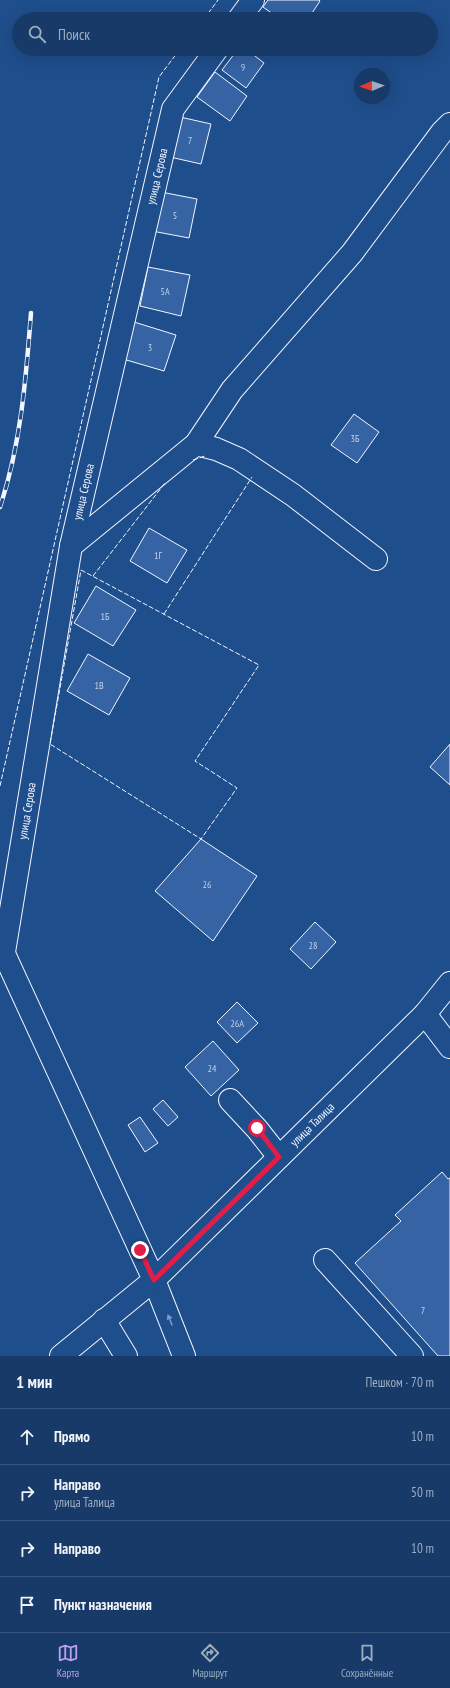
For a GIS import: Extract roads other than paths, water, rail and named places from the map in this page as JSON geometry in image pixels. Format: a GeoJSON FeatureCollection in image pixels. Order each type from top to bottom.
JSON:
{"type":"FeatureCollection","features":[{"type":"Feature","properties":{"kind":"street"},"geometry":{"type":"LineString","coordinates":[[244,12],[253,0]]}},
{"type":"Feature","properties":{"kind":"street","name":"улица Серова"},"geometry":{"type":"LineString","coordinates":[[2,949],[71,546],[173,108],[212,56]]}},
{"type":"Feature","properties":{"kind":"street"},"geometry":{"type":"LineString","coordinates":[[71,546],[196,444],[232,390],[352,253],[442,132],[450,124]]}},
{"type":"Feature","properties":{"kind":"street"},"geometry":{"type":"LineString","coordinates":[[196,444],[216,449],[239,459],[293,495],[376,559]]}},
{"type":"Feature","properties":{"kind":"street"},"geometry":{"type":"LineString","coordinates":[[2,949],[154,1280],[184,1356]]}},
{"type":"Feature","properties":{"kind":"street","name":"улица Талица"},"geometry":{"type":"LineString","coordinates":[[61,1356],[154,1280],[425,1014],[450,983]]}},
{"type":"Feature","properties":{"kind":"street"},"geometry":{"type":"LineString","coordinates":[[425,1014],[448,1044]]}},
{"type":"Feature","properties":{"kind":"street"},"geometry":{"type":"LineString","coordinates":[[230,1100],[257,1128],[279,1157]]}},
{"type":"Feature","properties":{"kind":"street"},"geometry":{"type":"LineString","coordinates":[[325,1260],[412,1356]]}},
{"type":"Feature","properties":{"kind":"street"},"geometry":{"type":"LineString","coordinates":[[104,1320],[126,1356]]}},
{"type":"Feature","properties":{"kind":"railway"},"geometry":{"type":"LineString","coordinates":[[0,507],[13,459],[22,411],[31,313]]}}]}
